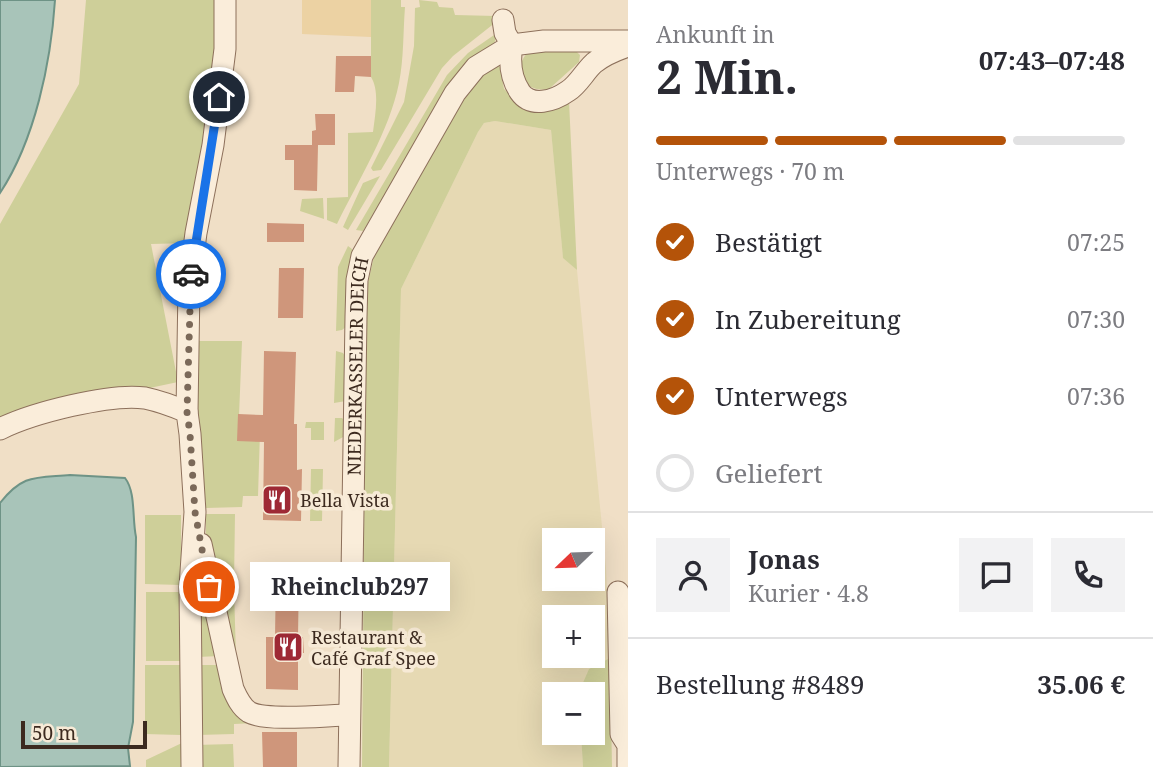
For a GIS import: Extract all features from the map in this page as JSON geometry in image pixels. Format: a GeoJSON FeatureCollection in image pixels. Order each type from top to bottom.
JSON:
{"type":"FeatureCollection","features":[{"type":"Feature","properties":{"kind":"street"},"geometry":{"type":"LineString","coordinates":[[225,0],[225,48],[220,90],[189,286],[187,412],[195,512],[233,689],[240,703],[248,712],[270,717],[349,715]]}},
{"type":"Feature","properties":{"kind":"street"},"geometry":{"type":"LineString","coordinates":[[503,20],[505,33],[512,45],[509,58],[513,82],[524,97],[536,102],[551,100],[570,90],[595,62],[628,43]]}},
{"type":"Feature","properties":{"kind":"street"},"geometry":{"type":"LineString","coordinates":[[512,45],[544,41],[628,43]]}},
{"type":"Feature","properties":{"kind":"street","name":"NIEDERKASSELER DEICH"},"geometry":{"type":"LineString","coordinates":[[349,767],[356,317],[357,280],[362,256],[455,93],[476,66],[512,45]]}},
{"type":"Feature","properties":{"kind":"street"},"geometry":{"type":"LineString","coordinates":[[0,429],[42,413],[104,401],[142,398],[187,412]]}},
{"type":"Feature","properties":{"kind":"street"},"geometry":{"type":"LineString","coordinates":[[192,767],[190,587],[195,512]]}},
{"type":"Feature","properties":{"kind":"street"},"geometry":{"type":"LineString","coordinates":[[618,592],[621,734],[628,745],[628,767]]}},
{"type":"Feature","properties":{"kind":"shaded area"},"geometry":{"type":"Polygon","coordinates":[[[0,0],[55,0],[50,49],[32,125],[0,193],[0,0]]]}},
{"type":"Feature","properties":{"kind":"shaded area"},"geometry":{"type":"Polygon","coordinates":[[[495,121],[551,130],[563,257],[577,270],[602,528],[542,528],[542,592],[606,592],[606,568],[610,658],[605,663],[605,605],[542,605],[542,668],[601,668],[588,682],[542,682],[542,745],[582,745],[583,767],[389,767],[401,289],[484,123],[495,121]]]}},
{"type":"Feature","properties":{"kind":"shaded area"},"geometry":{"type":"Polygon","coordinates":[[[70,475],[125,478],[131,491],[136,537],[133,722],[128,748],[130,766],[0,767],[0,503],[23,482],[70,475]]]}},
{"type":"Feature","properties":{"kind":"green space"},"geometry":{"type":"Polygon","coordinates":[[[86,0],[220,0],[220,19],[191,243],[151,244],[178,382],[31,413],[0,426],[0,224],[79,84],[86,0]]]}},
{"type":"Feature","properties":{"kind":"green space"},"geometry":{"type":"Polygon","coordinates":[[[371,0],[401,0],[401,7],[405,7],[401,74],[381,137],[337,224],[327,220],[327,198],[348,197],[348,133],[373,132],[376,96],[371,77],[371,0]]]}},
{"type":"Feature","properties":{"kind":"green space"},"geometry":{"type":"Polygon","coordinates":[[[419,0],[437,2],[439,7],[453,8],[455,15],[496,16],[496,22],[442,68],[381,170],[373,171],[371,168],[404,102],[414,46],[415,8],[420,7],[419,0]]]}},
{"type":"Feature","properties":{"kind":"green space"},"geometry":{"type":"Polygon","coordinates":[[[497,33],[494,45],[454,80],[363,231],[356,230],[447,75],[468,53],[497,33]]]}},
{"type":"Feature","properties":{"kind":"green space"},"geometry":{"type":"Polygon","coordinates":[[[574,49],[580,55],[579,62],[549,89],[533,88],[523,80],[520,67],[527,53],[574,49]]]}},
{"type":"Feature","properties":{"kind":"green space"},"geometry":{"type":"Polygon","coordinates":[[[494,62],[500,67],[504,89],[515,99],[569,101],[577,270],[563,258],[551,130],[495,121],[484,123],[401,289],[389,767],[362,767],[366,291],[375,252],[469,86],[494,62]]]}},
{"type":"Feature","properties":{"kind":"green space"},"geometry":{"type":"Polygon","coordinates":[[[380,176],[348,230],[343,227],[363,183],[380,176]]]}},
{"type":"Feature","properties":{"kind":"green space"},"geometry":{"type":"Polygon","coordinates":[[[323,198],[324,219],[300,211],[302,199],[323,198]]]}},
{"type":"Feature","properties":{"kind":"green space"},"geometry":{"type":"Polygon","coordinates":[[[348,246],[352,249],[353,258],[347,326],[336,331],[338,267],[348,246]]]}},
{"type":"Feature","properties":{"kind":"green space"},"geometry":{"type":"Polygon","coordinates":[[[192,341],[242,341],[238,441],[260,432],[258,496],[243,496],[242,507],[206,508],[195,405],[192,341]]]}},
{"type":"Feature","properties":{"kind":"green space"},"geometry":{"type":"Polygon","coordinates":[[[336,351],[343,353],[347,359],[346,401],[334,403],[336,351]]]}},
{"type":"Feature","properties":{"kind":"green space"},"geometry":{"type":"Polygon","coordinates":[[[335,418],[345,421],[345,436],[334,442],[335,418]]]}},
{"type":"Feature","properties":{"kind":"green space"},"geometry":{"type":"Polygon","coordinates":[[[306,422],[324,422],[324,440],[311,440],[311,428],[305,428],[306,422]]]}},
{"type":"Feature","properties":{"kind":"green space"},"geometry":{"type":"Polygon","coordinates":[[[311,469],[323,469],[322,521],[310,521],[311,469]]]}},
{"type":"Feature","properties":{"kind":"green space"},"geometry":{"type":"Polygon","coordinates":[[[206,514],[235,514],[234,584],[211,585],[206,552],[206,514]]]}},
{"type":"Feature","properties":{"kind":"green space"},"geometry":{"type":"Polygon","coordinates":[[[145,515],[181,515],[181,585],[145,584],[145,515]]]}},
{"type":"Feature","properties":{"kind":"green space"},"geometry":{"type":"Polygon","coordinates":[[[213,590],[234,590],[236,656],[213,590]]]}},
{"type":"Feature","properties":{"kind":"green space"},"geometry":{"type":"Polygon","coordinates":[[[196,591],[205,591],[220,656],[197,657],[196,591]]]}},
{"type":"Feature","properties":{"kind":"green space"},"geometry":{"type":"Polygon","coordinates":[[[146,592],[182,592],[182,661],[146,661],[146,592]]]}},
{"type":"Feature","properties":{"kind":"green space"},"geometry":{"type":"Polygon","coordinates":[[[610,658],[612,767],[583,767],[582,745],[605,745],[605,682],[583,682],[589,669],[605,668],[605,661],[610,658]]]}},
{"type":"Feature","properties":{"kind":"green space"},"geometry":{"type":"Polygon","coordinates":[[[145,665],[181,665],[181,735],[145,734],[145,665]]]}},
{"type":"Feature","properties":{"kind":"green space"},"geometry":{"type":"Polygon","coordinates":[[[196,665],[221,665],[257,723],[234,724],[234,734],[197,735],[196,665]]]}},
{"type":"Feature","properties":{"kind":"green space"},"geometry":{"type":"Polygon","coordinates":[[[184,742],[186,767],[146,767],[146,760],[184,742]]]}},
{"type":"Feature","properties":{"kind":"green space"},"geometry":{"type":"Polygon","coordinates":[[[233,744],[234,767],[197,767],[195,745],[233,744]]]}},
{"type":"Feature","properties":{"kind":"sand"},"geometry":{"type":"Polygon","coordinates":[[[302,0],[371,0],[371,37],[302,34],[302,0]]]}},
{"type":"Feature","properties":{"kind":"building"},"geometry":{"type":"Polygon","coordinates":[[[336,56],[371,56],[371,77],[355,76],[354,92],[335,92],[336,56]]]}},
{"type":"Feature","properties":{"kind":"building"},"geometry":{"type":"Polygon","coordinates":[[[315,114],[335,114],[335,145],[312,145],[312,131],[316,130],[315,114]]]}},
{"type":"Feature","properties":{"kind":"building"},"geometry":{"type":"Polygon","coordinates":[[[285,145],[318,145],[317,191],[294,190],[294,160],[285,160],[285,145]]]}},
{"type":"Feature","properties":{"kind":"building"},"geometry":{"type":"Polygon","coordinates":[[[267,223],[304,224],[304,242],[267,242],[267,223]]]}},
{"type":"Feature","properties":{"kind":"building"},"geometry":{"type":"Polygon","coordinates":[[[279,268],[304,268],[303,318],[278,318],[279,268]]]}},
{"type":"Feature","properties":{"kind":"building"},"geometry":{"type":"Polygon","coordinates":[[[264,351],[296,352],[294,424],[297,424],[297,470],[302,469],[301,521],[263,520],[264,442],[237,441],[238,414],[263,415],[264,351]]]}},
{"type":"Feature","properties":{"kind":"building"},"geometry":{"type":"Polygon","coordinates":[[[276,571],[299,571],[298,637],[303,637],[304,653],[298,653],[298,690],[266,689],[266,637],[275,637],[276,571]]]}},
{"type":"Feature","properties":{"kind":"building"},"geometry":{"type":"Polygon","coordinates":[[[262,732],[297,732],[297,767],[263,767],[262,732]]]}},
{"type":"Feature","properties":{"kind":"way so far"},"geometry":{"type":"LineString","coordinates":[[191,274],[187,412],[195,512],[209,587]]}},
{"type":"Feature","properties":{"kind":"place","name":"Bella Vista"},"geometry":{"type":"Point","coordinates":[277,500]}},
{"type":"Feature","properties":{"kind":"place","name":"Rheinclub297"},"geometry":{"type":"Point","coordinates":[209,587]}},
{"type":"Feature","properties":{"kind":"place","name":"Restaurant & Café Graf Spee"},"geometry":{"type":"Point","coordinates":[288,647]}},
{"type":"Feature","properties":{"kind":"route"},"geometry":{"type":"LineString","coordinates":[[191,274],[219,97]]}}]}
